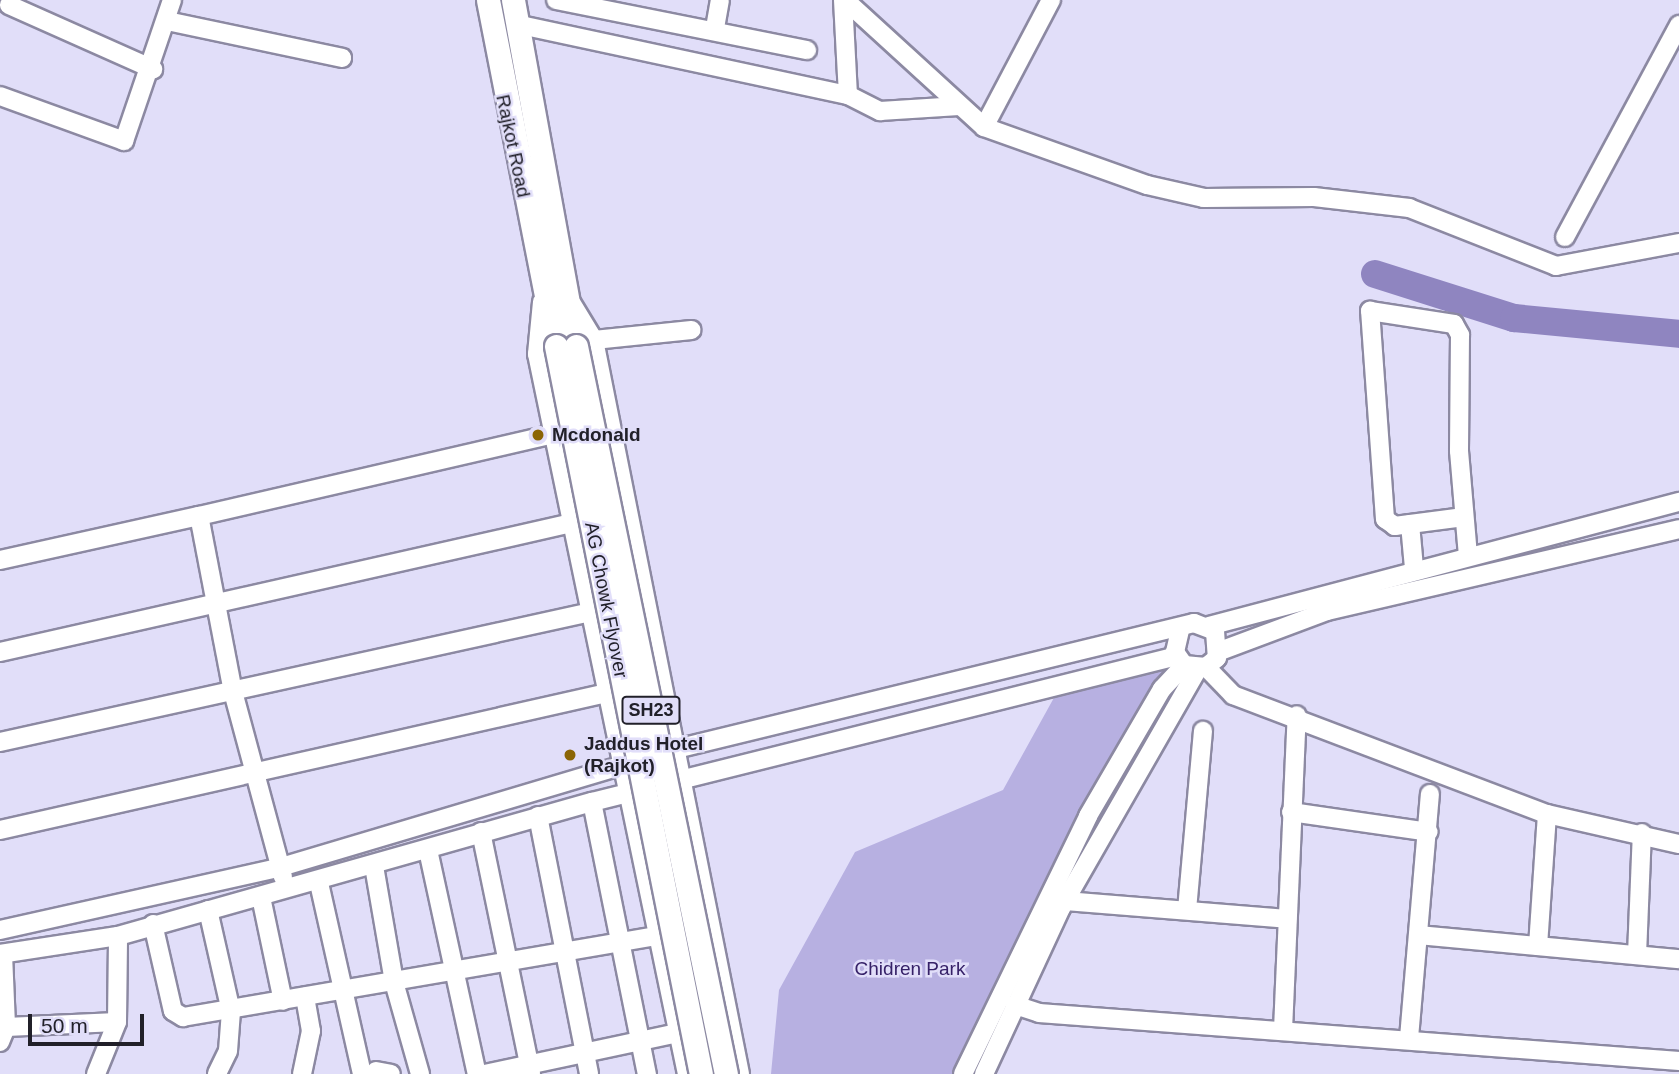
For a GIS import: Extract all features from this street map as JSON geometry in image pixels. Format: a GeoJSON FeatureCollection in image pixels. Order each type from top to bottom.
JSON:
{"type":"FeatureCollection","features":[{"type":"Feature","properties":{"kind":"main road","name":"Rajkot Road"},"geometry":{"type":"LineString","coordinates":[[488,0],[500,85],[548,262]]}},
{"type":"Feature","properties":{"kind":"main road","name":"SH23"},"geometry":{"type":"LineString","coordinates":[[513,0],[516,24]]}},
{"type":"Feature","properties":{"kind":"main road","name":"Rajkot Road"},"geometry":{"type":"LineString","coordinates":[[516,24],[554,292]]}},
{"type":"Feature","properties":{"kind":"main road","name":"AG Chowk Flyover"},"geometry":{"type":"LineString","coordinates":[[554,292],[575,344],[726,1074]]}},
{"type":"Feature","properties":{"kind":"main road","name":"AG Chowk Flyover"},"geometry":{"type":"LineString","coordinates":[[575,344],[701,1074]]}},
{"type":"Feature","properties":{"kind":"street"},"geometry":{"type":"LineString","coordinates":[[0,96],[124,141],[153,69],[172,0]]}},
{"type":"Feature","properties":{"kind":"street"},"geometry":{"type":"LineString","coordinates":[[556,0],[657,9],[715,28],[807,50]]}},
{"type":"Feature","properties":{"kind":"street"},"geometry":{"type":"LineString","coordinates":[[715,28],[720,0]]}},
{"type":"Feature","properties":{"kind":"street"},"geometry":{"type":"LineString","coordinates":[[844,0],[848,95]]}},
{"type":"Feature","properties":{"kind":"street"},"geometry":{"type":"LineString","coordinates":[[844,0],[984,127],[1031,149],[1204,198],[1314,197],[1409,208],[1556,266],[1679,243]]}},
{"type":"Feature","properties":{"kind":"street"},"geometry":{"type":"LineString","coordinates":[[984,127],[1051,0]]}},
{"type":"Feature","properties":{"kind":"street"},"geometry":{"type":"LineString","coordinates":[[9,5],[153,69]]}},
{"type":"Feature","properties":{"kind":"street"},"geometry":{"type":"LineString","coordinates":[[167,21],[342,58]]}},
{"type":"Feature","properties":{"kind":"street"},"geometry":{"type":"LineString","coordinates":[[516,24],[848,95],[880,111],[959,106]]}},
{"type":"Feature","properties":{"kind":"street"},"geometry":{"type":"LineString","coordinates":[[1565,237],[1679,25]]}},
{"type":"Feature","properties":{"kind":"street"},"geometry":{"type":"LineString","coordinates":[[554,292],[537,354],[687,1074]]}},
{"type":"Feature","properties":{"kind":"street"},"geometry":{"type":"LineString","coordinates":[[1464,517],[1395,526],[1385,519],[1367,318],[1378,309],[1454,324],[1460,335],[1464,517],[1468,555]]}},
{"type":"Feature","properties":{"kind":"street"},"geometry":{"type":"LineString","coordinates":[[691,330],[575,344],[683,779],[740,1074]]}},
{"type":"Feature","properties":{"kind":"street"},"geometry":{"type":"LineString","coordinates":[[0,560],[554,434]]}},
{"type":"Feature","properties":{"kind":"street"},"geometry":{"type":"LineString","coordinates":[[0,930],[281,867],[676,749],[1180,630],[1194,623],[1209,626],[1414,568],[1679,502]]}},
{"type":"Feature","properties":{"kind":"street"},"geometry":{"type":"LineString","coordinates":[[199,516],[233,692],[287,890]]}},
{"type":"Feature","properties":{"kind":"street"},"geometry":{"type":"LineString","coordinates":[[0,652],[216,608],[572,523]]}},
{"type":"Feature","properties":{"kind":"street"},"geometry":{"type":"LineString","coordinates":[[1410,524],[1414,568]]}},
{"type":"Feature","properties":{"kind":"street"},"geometry":{"type":"LineString","coordinates":[[117,1022],[3,1035],[1,954],[118,936],[153,924],[319,883],[481,831],[538,816],[683,779],[1191,664],[1326,611],[1679,529]]}},
{"type":"Feature","properties":{"kind":"street"},"geometry":{"type":"LineString","coordinates":[[0,742],[590,612]]}},
{"type":"Feature","properties":{"kind":"street"},"geometry":{"type":"LineString","coordinates":[[1209,626],[1220,651]]}},
{"type":"Feature","properties":{"kind":"street"},"geometry":{"type":"LineString","coordinates":[[1180,630],[1191,664],[1233,695],[1297,715],[1547,814],[1642,833],[1679,845]]}},
{"type":"Feature","properties":{"kind":"street"},"geometry":{"type":"LineString","coordinates":[[984,1074],[1065,901],[1191,664]]}},
{"type":"Feature","properties":{"kind":"street"},"geometry":{"type":"LineString","coordinates":[[963,1074],[1088,816],[1162,688],[1191,664]]}},
{"type":"Feature","properties":{"kind":"street"},"geometry":{"type":"LineString","coordinates":[[0,831],[607,692]]}},
{"type":"Feature","properties":{"kind":"street"},"geometry":{"type":"LineString","coordinates":[[1283,1030],[1297,715]]}},
{"type":"Feature","properties":{"kind":"street"},"geometry":{"type":"LineString","coordinates":[[1187,911],[1203,731]]}},
{"type":"Feature","properties":{"kind":"street"},"geometry":{"type":"LineString","coordinates":[[1409,1038],[1429,832],[1430,794]]}},
{"type":"Feature","properties":{"kind":"street"},"geometry":{"type":"LineString","coordinates":[[592,802],[647,1074]]}},
{"type":"Feature","properties":{"kind":"street"},"geometry":{"type":"LineString","coordinates":[[1291,812],[1429,832]]}},
{"type":"Feature","properties":{"kind":"street"},"geometry":{"type":"LineString","coordinates":[[1538,946],[1547,814]]}},
{"type":"Feature","properties":{"kind":"street"},"geometry":{"type":"LineString","coordinates":[[538,816],[589,1074]]}},
{"type":"Feature","properties":{"kind":"street"},"geometry":{"type":"LineString","coordinates":[[481,831],[530,1069]]}},
{"type":"Feature","properties":{"kind":"street"},"geometry":{"type":"LineString","coordinates":[[1637,955],[1642,833]]}},
{"type":"Feature","properties":{"kind":"street"},"geometry":{"type":"LineString","coordinates":[[428,850],[453,975],[477,1074]]}},
{"type":"Feature","properties":{"kind":"street"},"geometry":{"type":"LineString","coordinates":[[374,866],[394,982],[420,1074]]}},
{"type":"Feature","properties":{"kind":"street"},"geometry":{"type":"LineString","coordinates":[[319,883],[338,991],[377,1073]]}},
{"type":"Feature","properties":{"kind":"street"},"geometry":{"type":"LineString","coordinates":[[261,897],[283,1001]]}},
{"type":"Feature","properties":{"kind":"street"},"geometry":{"type":"LineString","coordinates":[[1065,901],[1287,919]]}},
{"type":"Feature","properties":{"kind":"street"},"geometry":{"type":"LineString","coordinates":[[208,910],[231,1011],[228,1051],[217,1074]]}},
{"type":"Feature","properties":{"kind":"street"},"geometry":{"type":"LineString","coordinates":[[153,924],[173,1011],[183,1017],[394,982],[453,975],[623,945],[658,936]]}},
{"type":"Feature","properties":{"kind":"street"},"geometry":{"type":"LineString","coordinates":[[1419,934],[1679,958]]}},
{"type":"Feature","properties":{"kind":"street"},"geometry":{"type":"LineString","coordinates":[[96,1074],[117,1022],[118,936]]}},
{"type":"Feature","properties":{"kind":"street"},"geometry":{"type":"LineString","coordinates":[[302,1074],[311,1031],[305,997]]}},
{"type":"Feature","properties":{"kind":"street"},"geometry":{"type":"LineString","coordinates":[[1015,1005],[1039,1013],[1409,1038],[1679,1061]]}},
{"type":"Feature","properties":{"kind":"street"},"geometry":{"type":"LineString","coordinates":[[485,1074],[530,1069],[584,1052],[678,1033]]}},
{"type":"Feature","properties":{"kind":"green space","name":"Chidren Park"},"geometry":{"type":"Polygon","coordinates":[[[1167,663],[977,1074],[771,1074],[779,990],[855,852],[1003,790],[1061,685],[1167,663]]]}},
{"type":"Feature","properties":{"kind":"waterway"},"geometry":{"type":"LineString","coordinates":[[1375,274],[1514,318],[1679,334]]}},
{"type":"Feature","properties":{"kind":"place","name":"Mcdonald"},"geometry":{"type":"Point","coordinates":[538,435]}},
{"type":"Feature","properties":{"kind":"place","name":"Jaddus Hotel (Rajkot)"},"geometry":{"type":"Point","coordinates":[570,755]}}]}
